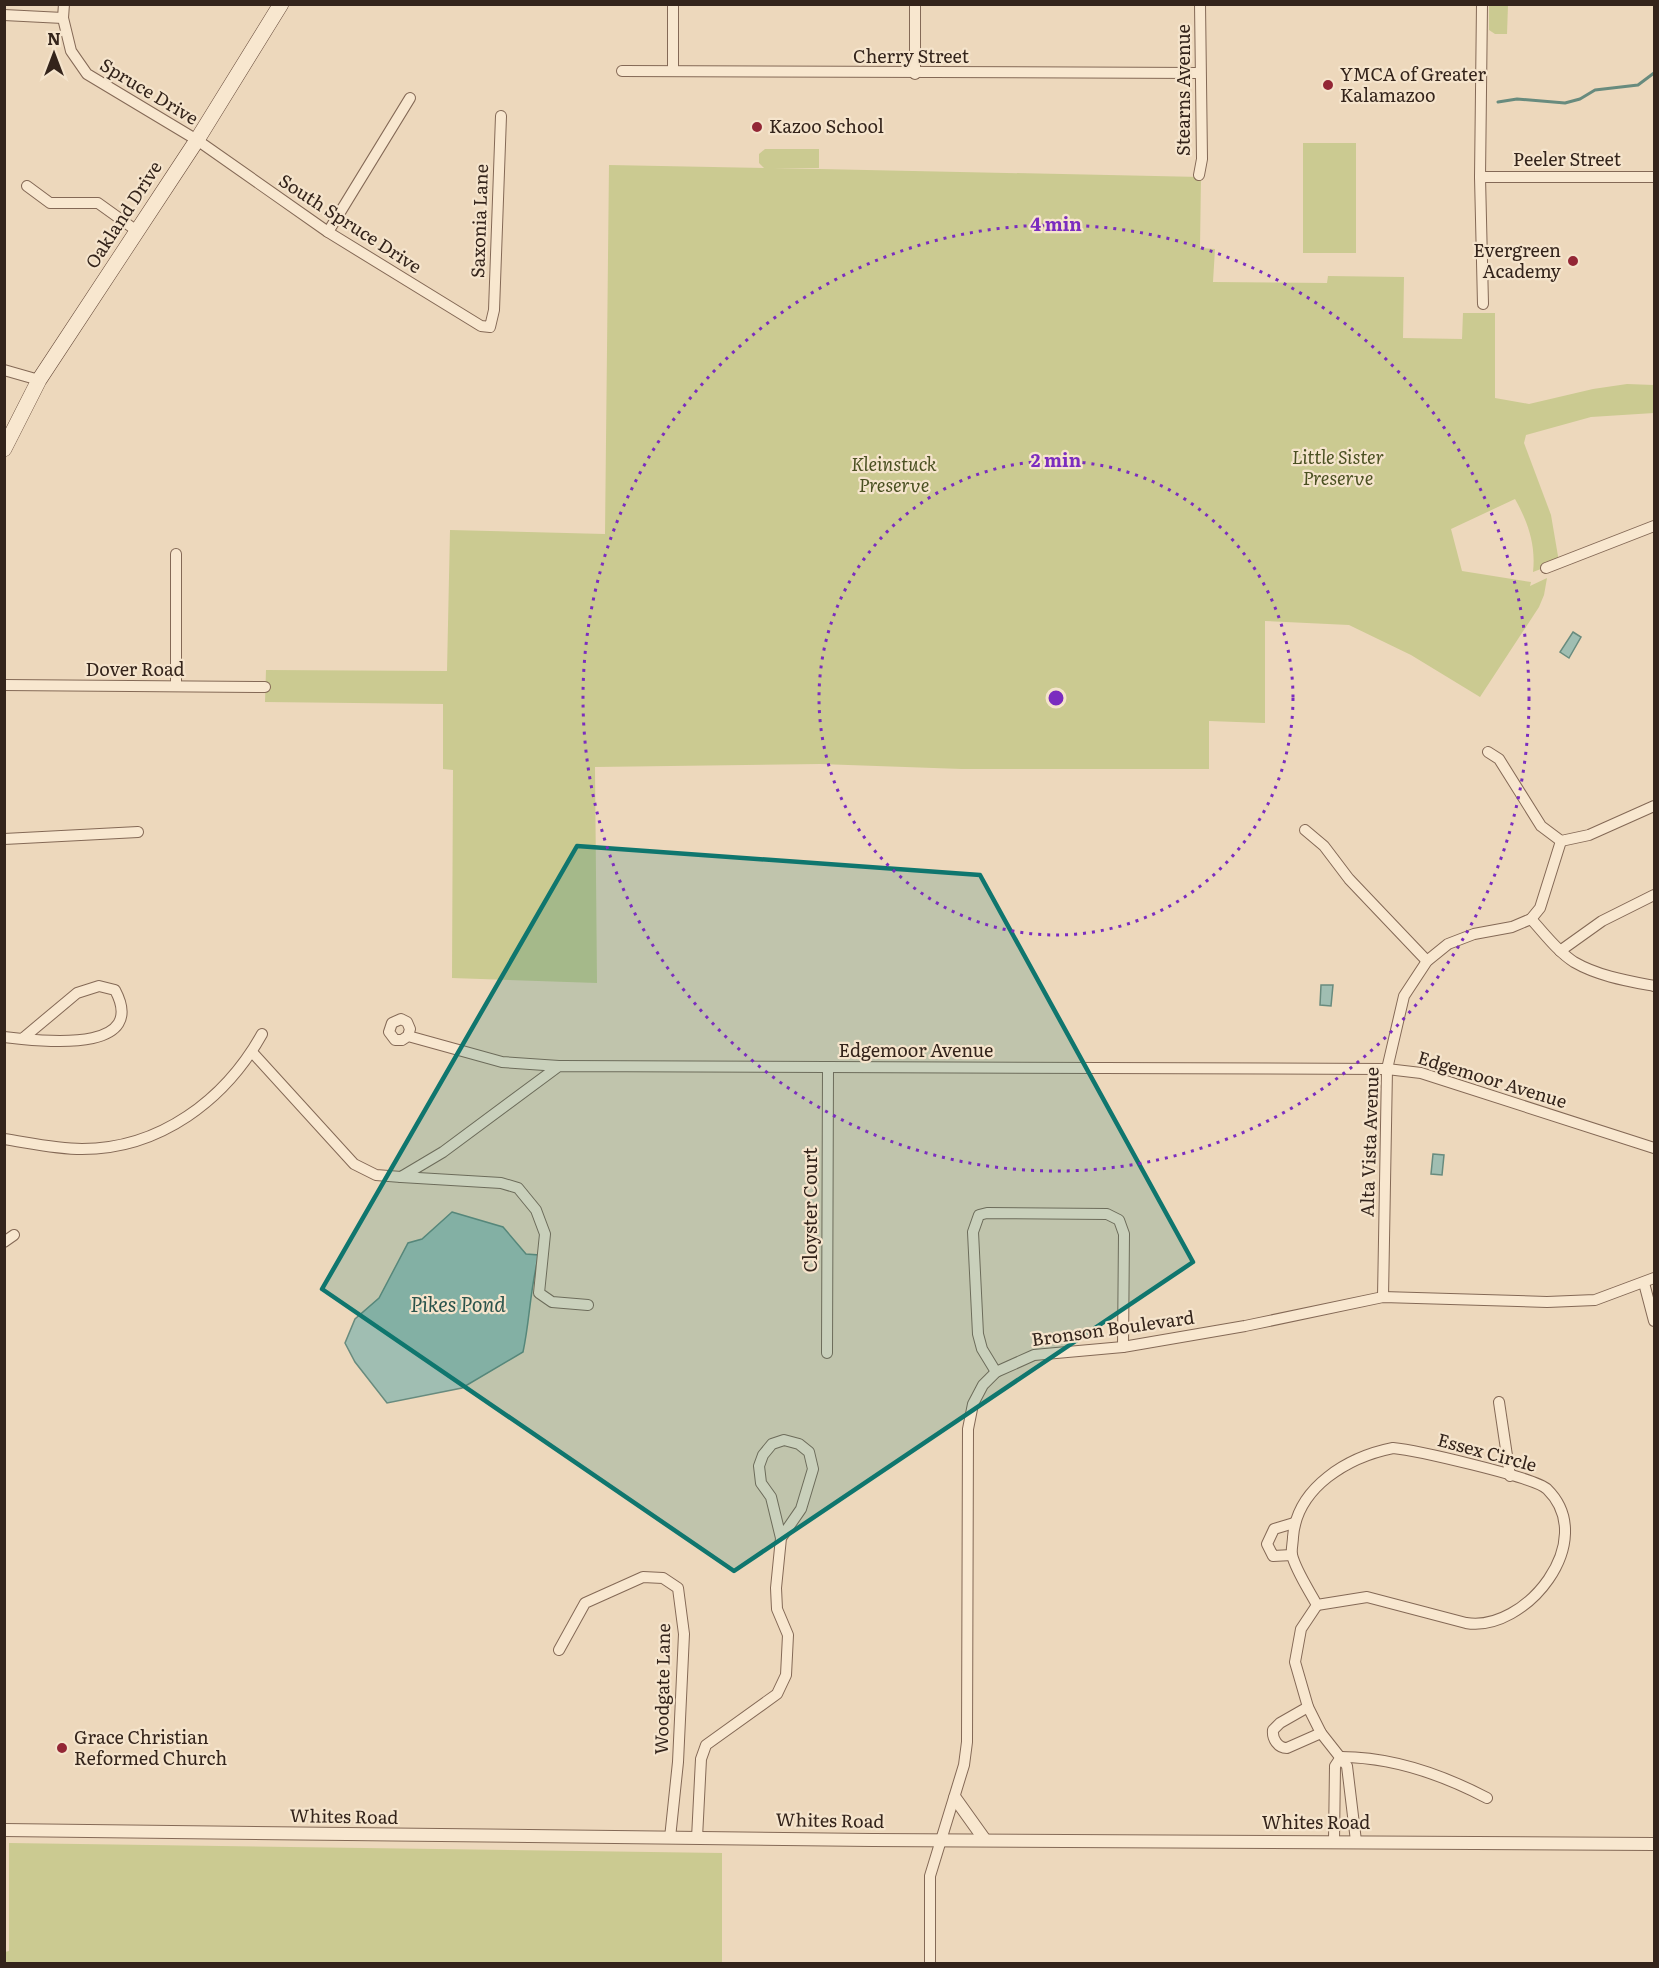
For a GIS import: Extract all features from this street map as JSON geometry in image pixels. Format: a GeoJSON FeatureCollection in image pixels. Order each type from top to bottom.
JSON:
{"type":"FeatureCollection","features":[{"type":"Feature","properties":{"kind":"main road","name":"Oakland Drive"},"geometry":{"type":"LineString","coordinates":[[4,449],[39,380],[197,140],[280,5]]}},
{"type":"Feature","properties":{"kind":"street","name":"Spruce Drive"},"geometry":{"type":"LineString","coordinates":[[64,4],[63,18],[71,51],[87,74],[197,140]]}},
{"type":"Feature","properties":{"kind":"street"},"geometry":{"type":"LineString","coordinates":[[673,4],[673,71]]}},
{"type":"Feature","properties":{"kind":"street"},"geometry":{"type":"LineString","coordinates":[[915,4],[915,74]]}},
{"type":"Feature","properties":{"kind":"street","name":"Stearns Avenue"},"geometry":{"type":"LineString","coordinates":[[1199,175],[1202,159],[1200,4]]}},
{"type":"Feature","properties":{"kind":"street"},"geometry":{"type":"LineString","coordinates":[[1482,4],[1480,177],[1483,304]]}},
{"type":"Feature","properties":{"kind":"street"},"geometry":{"type":"LineString","coordinates":[[4,15],[63,18]]}},
{"type":"Feature","properties":{"kind":"street","name":"Cherry Street"},"geometry":{"type":"LineString","coordinates":[[622,71],[1200,74]]}},
{"type":"Feature","properties":{"kind":"street"},"geometry":{"type":"LineString","coordinates":[[328,232],[410,98]]}},
{"type":"Feature","properties":{"kind":"street","name":"Saxonia Lane"},"geometry":{"type":"LineString","coordinates":[[490,327],[494,310],[501,116]]}},
{"type":"Feature","properties":{"kind":"street","name":"South Spruce Drive"},"geometry":{"type":"LineString","coordinates":[[197,140],[328,232],[481,326],[490,327]]}},
{"type":"Feature","properties":{"kind":"street","name":"Peeler Street"},"geometry":{"type":"LineString","coordinates":[[1480,177],[1654,177]]}},
{"type":"Feature","properties":{"kind":"street"},"geometry":{"type":"LineString","coordinates":[[27,186],[50,203],[98,203],[137,231]]}},
{"type":"Feature","properties":{"kind":"street"},"geometry":{"type":"LineString","coordinates":[[4,370],[39,380]]}},
{"type":"Feature","properties":{"kind":"street"},"geometry":{"type":"LineString","coordinates":[[1546,568],[1654,526]]}},
{"type":"Feature","properties":{"kind":"street"},"geometry":{"type":"LineString","coordinates":[[176,554],[176,686]]}},
{"type":"Feature","properties":{"kind":"street","name":"Dover Road"},"geometry":{"type":"LineString","coordinates":[[4,685],[265,687]]}},
{"type":"Feature","properties":{"kind":"street"},"geometry":{"type":"LineString","coordinates":[[1488,753],[1498,759],[1541,826],[1561,841],[1589,835],[1654,806]]}},
{"type":"Feature","properties":{"kind":"street"},"geometry":{"type":"LineString","coordinates":[[1305,830],[1324,846],[1349,879],[1427,961]]}},
{"type":"Feature","properties":{"kind":"street"},"geometry":{"type":"LineString","coordinates":[[4,839],[138,832]]}},
{"type":"Feature","properties":{"kind":"street"},"geometry":{"type":"LineString","coordinates":[[1561,841],[1540,908],[1531,919],[1560,951],[1574,962],[1599,973],[1654,986]]}},
{"type":"Feature","properties":{"kind":"street"},"geometry":{"type":"LineString","coordinates":[[1560,951],[1602,921],[1654,895]]}},
{"type":"Feature","properties":{"kind":"street","name":"Alta Vista Avenue"},"geometry":{"type":"LineString","coordinates":[[1383,1297],[1387,1069],[1404,996],[1427,961],[1448,944],[1474,934],[1512,927],[1531,919]]}},
{"type":"Feature","properties":{"kind":"street"},"geometry":{"type":"LineString","coordinates":[[4,1037],[22,1039],[90,1041],[113,1030],[123,1014],[122,1002],[116,990],[99,986],[77,993],[22,1039]]}},
{"type":"Feature","properties":{"kind":"street"},"geometry":{"type":"LineString","coordinates":[[4,1138],[81,1149],[100,1148],[143,1138],[168,1129],[207,1103],[252,1052],[262,1034]]}},
{"type":"Feature","properties":{"kind":"street","name":"Edgemoor Avenue"},"geometry":{"type":"LineString","coordinates":[[408,1036],[502,1062],[559,1066],[1387,1069],[1420,1073],[1654,1148]]}},
{"type":"Feature","properties":{"kind":"street"},"geometry":{"type":"LineString","coordinates":[[252,1052],[354,1164],[376,1175],[501,1183],[518,1188],[536,1209],[545,1234],[538,1293],[552,1302],[588,1305]]}},
{"type":"Feature","properties":{"kind":"street"},"geometry":{"type":"LineString","coordinates":[[401,1177],[443,1152],[559,1066]]}},
{"type":"Feature","properties":{"kind":"street","name":"Cloyster Court"},"geometry":{"type":"LineString","coordinates":[[827,1353],[828,1067]]}},
{"type":"Feature","properties":{"kind":"street"},"geometry":{"type":"LineString","coordinates":[[996,1372],[981,1349],[978,1334],[973,1232],[979,1215],[987,1213],[1107,1214],[1119,1220],[1124,1234],[1123,1347]]}},
{"type":"Feature","properties":{"kind":"street"},"geometry":{"type":"LineString","coordinates":[[4,1242],[14,1235]]}},
{"type":"Feature","properties":{"kind":"street"},"geometry":{"type":"LineString","coordinates":[[1649,1280],[1654,1321]]}},
{"type":"Feature","properties":{"kind":"street","name":"Bronson Boulevard"},"geometry":{"type":"LineString","coordinates":[[930,1964],[930,1876],[955,1798],[967,1742],[969,1415],[977,1394],[996,1372],[1034,1355],[1123,1347],[1245,1326],[1383,1297],[1577,1302],[1594,1300],[1649,1280]]}},
{"type":"Feature","properties":{"kind":"street"},"geometry":{"type":"LineString","coordinates":[[1499,1402],[1510,1476]]}},
{"type":"Feature","properties":{"kind":"street"},"geometry":{"type":"LineString","coordinates":[[698,1838],[701,1759],[706,1745],[777,1694],[786,1675],[788,1635],[777,1609],[776,1588],[781,1538],[771,1497],[761,1483],[759,1466],[763,1455],[772,1444],[784,1440],[799,1443],[809,1452],[813,1469],[801,1509],[781,1538]]}},
{"type":"Feature","properties":{"kind":"street","name":"Essex Circle"},"geometry":{"type":"LineString","coordinates":[[1292,1555],[1294,1524],[1307,1498],[1331,1474],[1350,1462],[1378,1451],[1408,1449],[1528,1479],[1546,1489],[1560,1508],[1565,1526],[1565,1549],[1557,1567],[1541,1588],[1519,1607],[1490,1622],[1473,1624],[1367,1597],[1317,1605]]}},
{"type":"Feature","properties":{"kind":"street"},"geometry":{"type":"LineString","coordinates":[[1294,1524],[1274,1529],[1267,1544],[1273,1556],[1292,1555],[1317,1605],[1301,1629],[1295,1662],[1308,1707],[1321,1733],[1347,1766],[1356,1841]]}},
{"type":"Feature","properties":{"kind":"street","name":"Woodgate Lane"},"geometry":{"type":"LineString","coordinates":[[559,1650],[585,1604],[643,1577],[663,1578],[678,1588],[684,1634],[678,1762],[670,1838]]}},
{"type":"Feature","properties":{"kind":"street"},"geometry":{"type":"LineString","coordinates":[[1308,1707],[1277,1725],[1273,1730],[1274,1739],[1280,1746],[1287,1748],[1321,1733]]}},
{"type":"Feature","properties":{"kind":"street"},"geometry":{"type":"LineString","coordinates":[[1341,1758],[1394,1764],[1447,1779],[1487,1798]]}},
{"type":"Feature","properties":{"kind":"street"},"geometry":{"type":"LineString","coordinates":[[1334,1841],[1335,1766],[1341,1758]]}},
{"type":"Feature","properties":{"kind":"street"},"geometry":{"type":"LineString","coordinates":[[955,1798],[985,1840]]}},
{"type":"Feature","properties":{"kind":"street","name":"Whites Road"},"geometry":{"type":"LineString","coordinates":[[4,1830],[670,1838],[1654,1844]]}},
{"type":"Feature","properties":{"kind":"highlighted area"},"geometry":{"type":"Polygon","coordinates":[[[577,846],[980,875],[1193,1262],[734,1571],[322,1289],[577,846]]]}},
{"type":"Feature","properties":{"kind":"green space"},"geometry":{"type":"Polygon","coordinates":[[[1489,5],[1508,5],[1507,34],[1495,34],[1489,30],[1489,5]]]}},
{"type":"Feature","properties":{"kind":"green space"},"geometry":{"type":"Polygon","coordinates":[[[1303,143],[1356,143],[1356,253],[1303,253],[1303,143]]]}},
{"type":"Feature","properties":{"kind":"green space","name":"Kleinstuck Preserve"},"geometry":{"type":"Polygon","coordinates":[[[765,149],[819,149],[819,168],[773,168],[1201,177],[1200,248],[1215,249],[1213,282],[1327,283],[1328,276],[1404,277],[1403,338],[1462,339],[1463,313],[1495,313],[1495,398],[1529,404],[1593,389],[1627,384],[1654,385],[1654,413],[1591,417],[1526,435],[1524,443],[1551,515],[1559,562],[1533,572],[1530,534],[1515,499],[1451,529],[1462,571],[1531,582],[1530,586],[1547,578],[1539,607],[1480,697],[1411,655],[1349,625],[1265,621],[1265,723],[1209,721],[1209,769],[962,769],[820,764],[595,767],[597,983],[452,978],[453,770],[443,769],[443,704],[265,702],[266,670],[447,671],[450,530],[605,534],[609,165],[764,168],[759,163],[759,154],[765,149]]]}},
{"type":"Feature","properties":{"kind":"green space"},"geometry":{"type":"Polygon","coordinates":[[[9,1843],[722,1853],[722,1963],[5,1963],[5,1952],[9,1951],[9,1843]]]}},
{"type":"Feature","properties":{"kind":"water"},"geometry":{"type":"Polygon","coordinates":[[[1573,632],[1581,637],[1569,658],[1560,652],[1573,632]]]}},
{"type":"Feature","properties":{"kind":"water"},"geometry":{"type":"Polygon","coordinates":[[[1321,985],[1333,985],[1331,1006],[1320,1005],[1321,985]]]}},
{"type":"Feature","properties":{"kind":"water"},"geometry":{"type":"Polygon","coordinates":[[[1433,1154],[1444,1155],[1442,1175],[1431,1174],[1433,1154]]]}},
{"type":"Feature","properties":{"kind":"water","name":"Pikes Pond"},"geometry":{"type":"Polygon","coordinates":[[[452,1212],[503,1227],[526,1254],[539,1255],[523,1352],[462,1388],[387,1403],[355,1362],[345,1343],[355,1319],[379,1298],[408,1243],[422,1239],[452,1212]]]}},
{"type":"Feature","properties":{"kind":"waterway"},"geometry":{"type":"LineString","coordinates":[[1498,102],[1517,99],[1565,103],[1580,99],[1595,90],[1638,85],[1654,73]]}},
{"type":"Feature","properties":{"kind":"place","name":"YMCA of Greater Kalamazoo"},"geometry":{"type":"Point","coordinates":[1328,85]}},
{"type":"Feature","properties":{"kind":"place","name":"Kazoo School"},"geometry":{"type":"Point","coordinates":[757,127]}},
{"type":"Feature","properties":{"kind":"place","name":"Evergreen Academy"},"geometry":{"type":"Point","coordinates":[1573,261]}},
{"type":"Feature","properties":{"kind":"place","name":"Grace Christian Reformed Church"},"geometry":{"type":"Point","coordinates":[62,1748]}},
{"type":"Feature","properties":{"kind":"park label","name":"Little Sister Preserve"},"geometry":{"type":"Point","coordinates":[1338,468]}}]}
